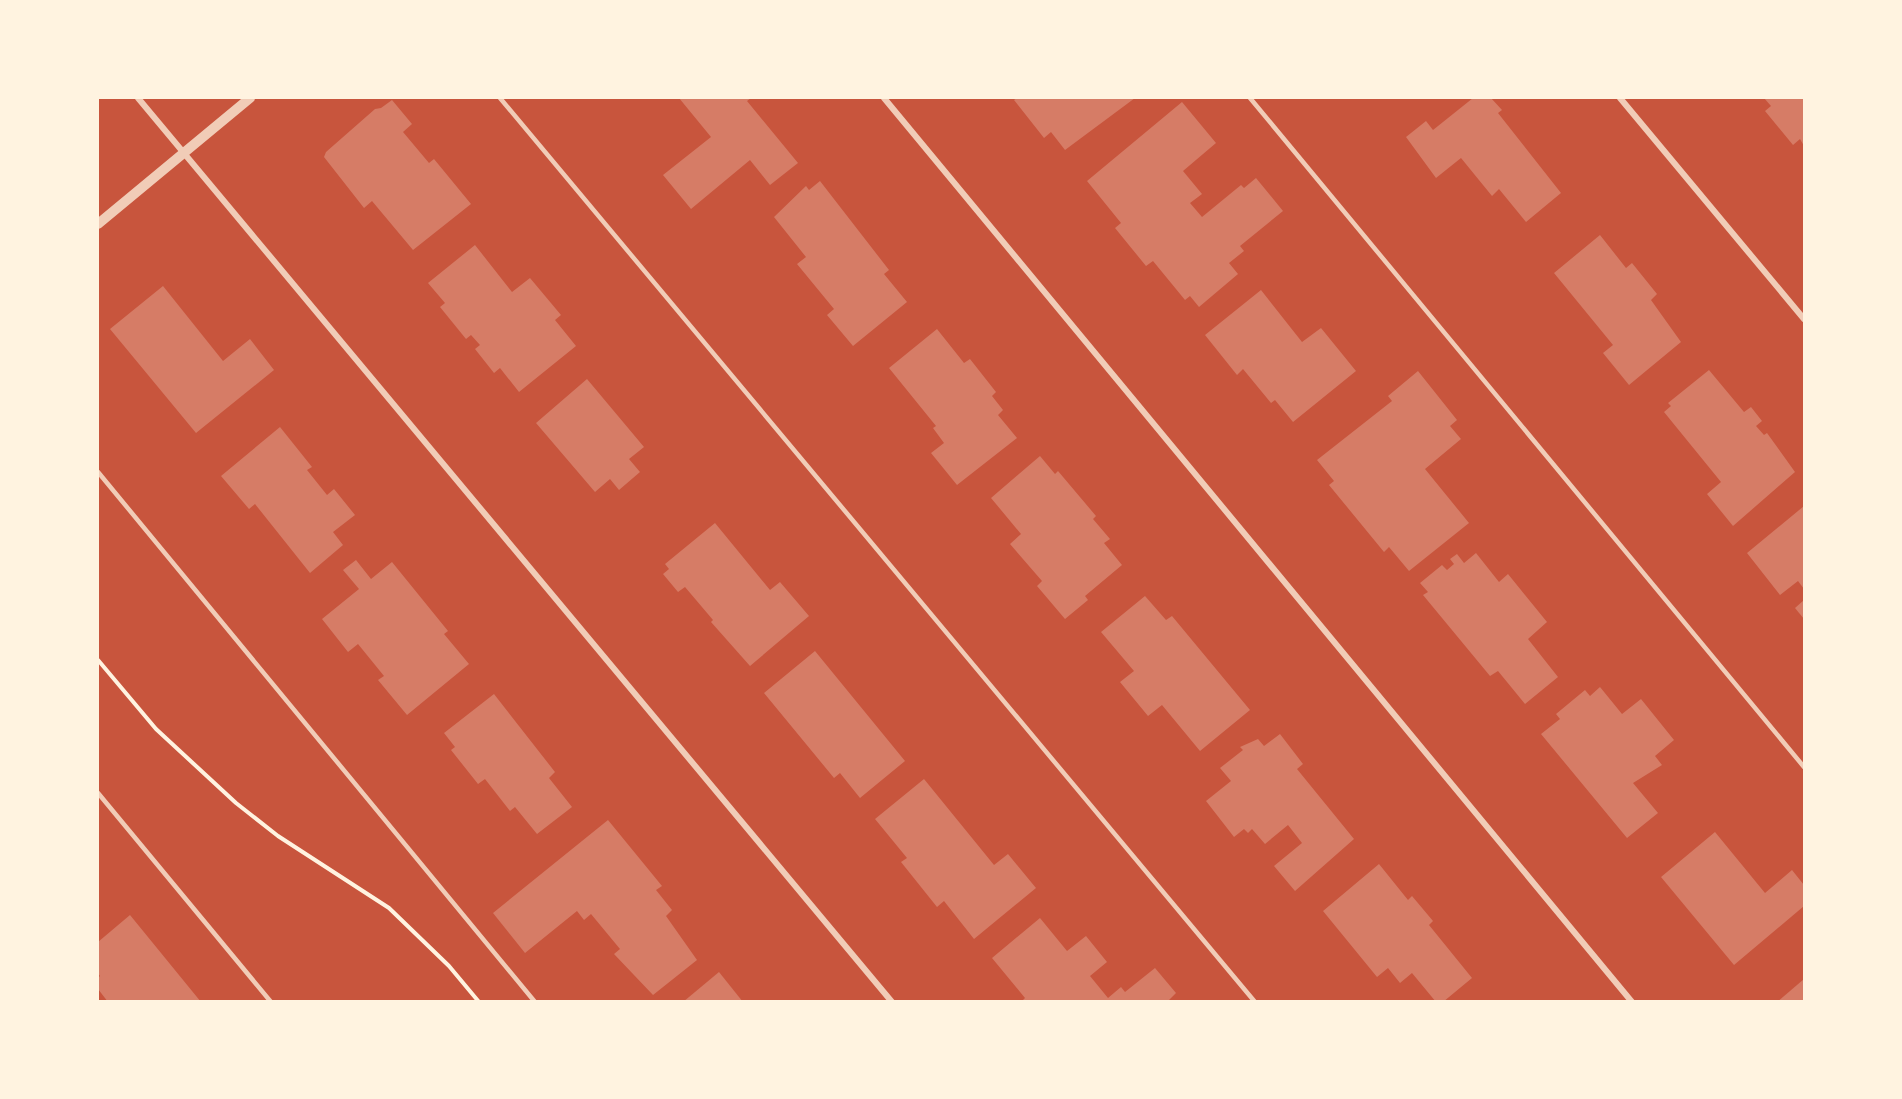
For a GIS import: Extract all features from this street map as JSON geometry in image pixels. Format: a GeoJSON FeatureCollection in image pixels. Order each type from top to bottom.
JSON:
{"type":"FeatureCollection","features":[{"type":"Feature","properties":{"kind":"street"},"geometry":{"type":"LineString","coordinates":[[138,98],[892,1002]]}},
{"type":"Feature","properties":{"kind":"street"},"geometry":{"type":"LineString","coordinates":[[98,224],[250,98]]}},
{"type":"Feature","properties":{"kind":"street"},"geometry":{"type":"LineString","coordinates":[[884,98],[1632,1002]]}},
{"type":"Feature","properties":{"kind":"street"},"geometry":{"type":"LineString","coordinates":[[1620,98],[1804,319]]}},
{"type":"Feature","properties":{"kind":"lane"},"geometry":{"type":"LineString","coordinates":[[500,98],[1255,1002]]}},
{"type":"Feature","properties":{"kind":"lane"},"geometry":{"type":"LineString","coordinates":[[1250,98],[1804,767]]}},
{"type":"Feature","properties":{"kind":"lane"},"geometry":{"type":"LineString","coordinates":[[98,472],[535,1002]]}},
{"type":"Feature","properties":{"kind":"lane"},"geometry":{"type":"LineString","coordinates":[[98,793],[271,1002]]}},
{"type":"Feature","properties":{"kind":"path"},"geometry":{"type":"LineString","coordinates":[[98,660],[156,729],[236,803],[278,836],[388,908],[449,966],[479,1002]]}},
{"type":"Feature","properties":{"kind":"building"},"geometry":{"type":"Polygon","coordinates":[[[679,98],[751,98],[747,101],[798,163],[770,185],[750,160],[691,209],[663,175],[711,137],[679,98]]]}},
{"type":"Feature","properties":{"kind":"building"},"geometry":{"type":"Polygon","coordinates":[[[1017,98],[1135,98],[1065,150],[1051,132],[1044,138],[1014,100],[1017,98]]]}},
{"type":"Feature","properties":{"kind":"building"},"geometry":{"type":"Polygon","coordinates":[[[1473,98],[1491,98],[1502,110],[1498,113],[1561,193],[1526,222],[1499,189],[1492,196],[1461,158],[1436,178],[1406,137],[1426,121],[1433,130],[1473,98]]]}},
{"type":"Feature","properties":{"kind":"building"},"geometry":{"type":"Polygon","coordinates":[[[1764,98],[1804,98],[1804,146],[1800,139],[1793,145],[1765,111],[1771,106],[1764,98]]]}},
{"type":"Feature","properties":{"kind":"building"},"geometry":{"type":"Polygon","coordinates":[[[392,100],[412,124],[403,132],[429,163],[434,159],[471,204],[413,250],[372,201],[364,208],[324,157],[326,152],[375,109],[381,108],[392,100]]]}},
{"type":"Feature","properties":{"kind":"building"},"geometry":{"type":"Polygon","coordinates":[[[1182,102],[1216,143],[1183,171],[1202,194],[1190,203],[1202,217],[1241,185],[1244,188],[1256,178],[1283,211],[1240,246],[1244,251],[1229,263],[1238,274],[1199,307],[1190,296],[1185,300],[1153,261],[1146,266],[1115,228],[1121,223],[1087,181],[1182,102]]]}},
{"type":"Feature","properties":{"kind":"building"},"geometry":{"type":"Polygon","coordinates":[[[820,181],[889,270],[884,274],[907,302],[853,346],[827,315],[834,309],[797,264],[806,257],[774,217],[806,186],[809,190],[820,181]]]}},
{"type":"Feature","properties":{"kind":"building"},"geometry":{"type":"Polygon","coordinates":[[[1600,235],[1626,268],[1632,263],[1657,294],[1651,300],[1681,342],[1629,385],[1603,353],[1613,345],[1554,273],[1600,235]]]}},
{"type":"Feature","properties":{"kind":"building"},"geometry":{"type":"Polygon","coordinates":[[[475,245],[512,292],[530,278],[561,315],[555,320],[576,346],[519,392],[500,368],[494,373],[475,349],[480,345],[471,335],[466,339],[440,307],[445,303],[428,283],[475,245]]]}},
{"type":"Feature","properties":{"kind":"building"},"geometry":{"type":"Polygon","coordinates":[[[163,286],[223,361],[250,339],[274,370],[196,433],[110,329],[163,286]]]}},
{"type":"Feature","properties":{"kind":"building"},"geometry":{"type":"Polygon","coordinates":[[[1261,290],[1302,342],[1321,328],[1356,371],[1293,422],[1275,400],[1271,403],[1243,369],[1237,375],[1205,335],[1261,290]]]}},
{"type":"Feature","properties":{"kind":"building"},"geometry":{"type":"Polygon","coordinates":[[[937,329],[964,363],[970,359],[996,392],[992,396],[1003,410],[998,415],[1017,438],[957,485],[931,453],[944,443],[933,428],[936,426],[889,368],[937,329]]]}},
{"type":"Feature","properties":{"kind":"building"},"geometry":{"type":"Polygon","coordinates":[[[1709,370],[1744,412],[1751,407],[1762,421],[1756,426],[1764,435],[1767,433],[1795,472],[1733,526],[1707,494],[1721,482],[1664,412],[1671,406],[1668,403],[1709,370]]]}},
{"type":"Feature","properties":{"kind":"building"},"geometry":{"type":"Polygon","coordinates":[[[1418,371],[1457,420],[1450,426],[1461,439],[1425,469],[1469,523],[1409,571],[1389,547],[1384,552],[1329,485],[1334,481],[1317,460],[1392,401],[1388,396],[1418,371]]]}},
{"type":"Feature","properties":{"kind":"building"},"geometry":{"type":"Polygon","coordinates":[[[587,379],[644,447],[629,459],[640,472],[619,490],[610,479],[595,492],[536,423],[587,379]]]}},
{"type":"Feature","properties":{"kind":"building"},"geometry":{"type":"Polygon","coordinates":[[[280,427],[312,467],[307,470],[327,495],[334,489],[355,515],[333,532],[343,545],[310,573],[255,504],[249,509],[221,476],[280,427]]]}},
{"type":"Feature","properties":{"kind":"building"},"geometry":{"type":"Polygon","coordinates":[[[1040,456],[1055,474],[1058,471],[1096,516],[1093,519],[1110,539],[1104,543],[1122,565],[1085,596],[1088,600],[1065,619],[1037,586],[1042,581],[1010,544],[1021,534],[991,498],[1040,456]]]}},
{"type":"Feature","properties":{"kind":"building"},"geometry":{"type":"Polygon","coordinates":[[[1804,506],[1804,589],[1798,581],[1780,595],[1747,553],[1804,506]]]}},
{"type":"Feature","properties":{"kind":"building"},"geometry":{"type":"Polygon","coordinates":[[[715,523],[770,590],[780,582],[809,616],[750,666],[711,622],[713,620],[685,587],[678,592],[663,574],[669,569],[665,564],[715,523]]]}},
{"type":"Feature","properties":{"kind":"building"},"geometry":{"type":"Polygon","coordinates":[[[1476,553],[1499,582],[1508,574],[1547,622],[1528,639],[1558,677],[1525,704],[1498,671],[1490,676],[1423,595],[1428,592],[1420,583],[1442,565],[1447,570],[1454,564],[1450,559],[1457,554],[1464,563],[1476,553]]]}},
{"type":"Feature","properties":{"kind":"building"},"geometry":{"type":"Polygon","coordinates":[[[356,560],[371,579],[392,562],[448,631],[444,634],[469,664],[407,715],[378,680],[384,676],[358,644],[348,652],[322,619],[359,589],[343,570],[356,560]]]}},
{"type":"Feature","properties":{"kind":"building"},"geometry":{"type":"Polygon","coordinates":[[[1145,596],[1166,620],[1172,616],[1250,710],[1200,751],[1162,705],[1148,716],[1120,682],[1134,671],[1101,632],[1145,596]]]}},
{"type":"Feature","properties":{"kind":"building"},"geometry":{"type":"Polygon","coordinates":[[[1804,600],[1804,619],[1795,608],[1804,600]]]}},
{"type":"Feature","properties":{"kind":"building"},"geometry":{"type":"Polygon","coordinates":[[[815,651],[905,761],[860,798],[840,773],[834,778],[764,693],[815,651]]]}},
{"type":"Feature","properties":{"kind":"building"},"geometry":{"type":"Polygon","coordinates":[[[1600,687],[1622,714],[1641,699],[1674,740],[1655,756],[1662,765],[1633,783],[1658,813],[1627,838],[1541,734],[1560,719],[1556,714],[1585,690],[1590,696],[1600,687]]]}},
{"type":"Feature","properties":{"kind":"building"},"geometry":{"type":"Polygon","coordinates":[[[494,694],[555,772],[549,778],[572,807],[537,834],[515,807],[510,811],[485,779],[478,784],[451,750],[455,747],[444,733],[494,694]]]}},
{"type":"Feature","properties":{"kind":"building"},"geometry":{"type":"Polygon","coordinates":[[[1280,734],[1303,764],[1297,769],[1354,839],[1295,891],[1274,866],[1302,843],[1288,825],[1265,844],[1252,829],[1248,833],[1244,829],[1234,837],[1206,801],[1231,781],[1220,768],[1243,750],[1240,747],[1258,739],[1264,746],[1280,734]]]}},
{"type":"Feature","properties":{"kind":"building"},"geometry":{"type":"Polygon","coordinates":[[[924,779],[994,865],[1008,854],[1036,888],[974,939],[944,901],[937,907],[901,862],[907,858],[875,819],[924,779]]]}},
{"type":"Feature","properties":{"kind":"building"},"geometry":{"type":"Polygon","coordinates":[[[608,820],[662,886],[656,890],[672,910],[666,916],[697,960],[653,995],[614,954],[620,949],[591,914],[584,920],[577,911],[525,953],[493,913],[608,820]]]}},
{"type":"Feature","properties":{"kind":"building"},"geometry":{"type":"Polygon","coordinates":[[[1715,832],[1765,893],[1792,870],[1804,885],[1804,906],[1734,965],[1661,877],[1715,832]]]}},
{"type":"Feature","properties":{"kind":"building"},"geometry":{"type":"Polygon","coordinates":[[[1379,864],[1408,900],[1412,896],[1433,921],[1429,925],[1472,978],[1443,1002],[1436,1002],[1412,973],[1400,983],[1388,968],[1377,977],[1323,911],[1379,864]]]}},
{"type":"Feature","properties":{"kind":"building"},"geometry":{"type":"Polygon","coordinates":[[[130,915],[201,1002],[108,1002],[98,989],[100,976],[98,973],[98,942],[130,915]]]}},
{"type":"Feature","properties":{"kind":"building"},"geometry":{"type":"Polygon","coordinates":[[[1040,918],[1067,951],[1086,936],[1107,962],[1090,976],[1108,998],[1121,987],[1125,992],[1155,968],[1176,993],[1167,1002],[1021,1002],[1025,998],[992,958],[1040,918]]]}},
{"type":"Feature","properties":{"kind":"building"},"geometry":{"type":"Polygon","coordinates":[[[719,972],[743,1002],[683,1002],[719,972]]]}},
{"type":"Feature","properties":{"kind":"building"},"geometry":{"type":"Polygon","coordinates":[[[1804,979],[1804,1002],[1777,1002],[1804,979]]]}}]}
